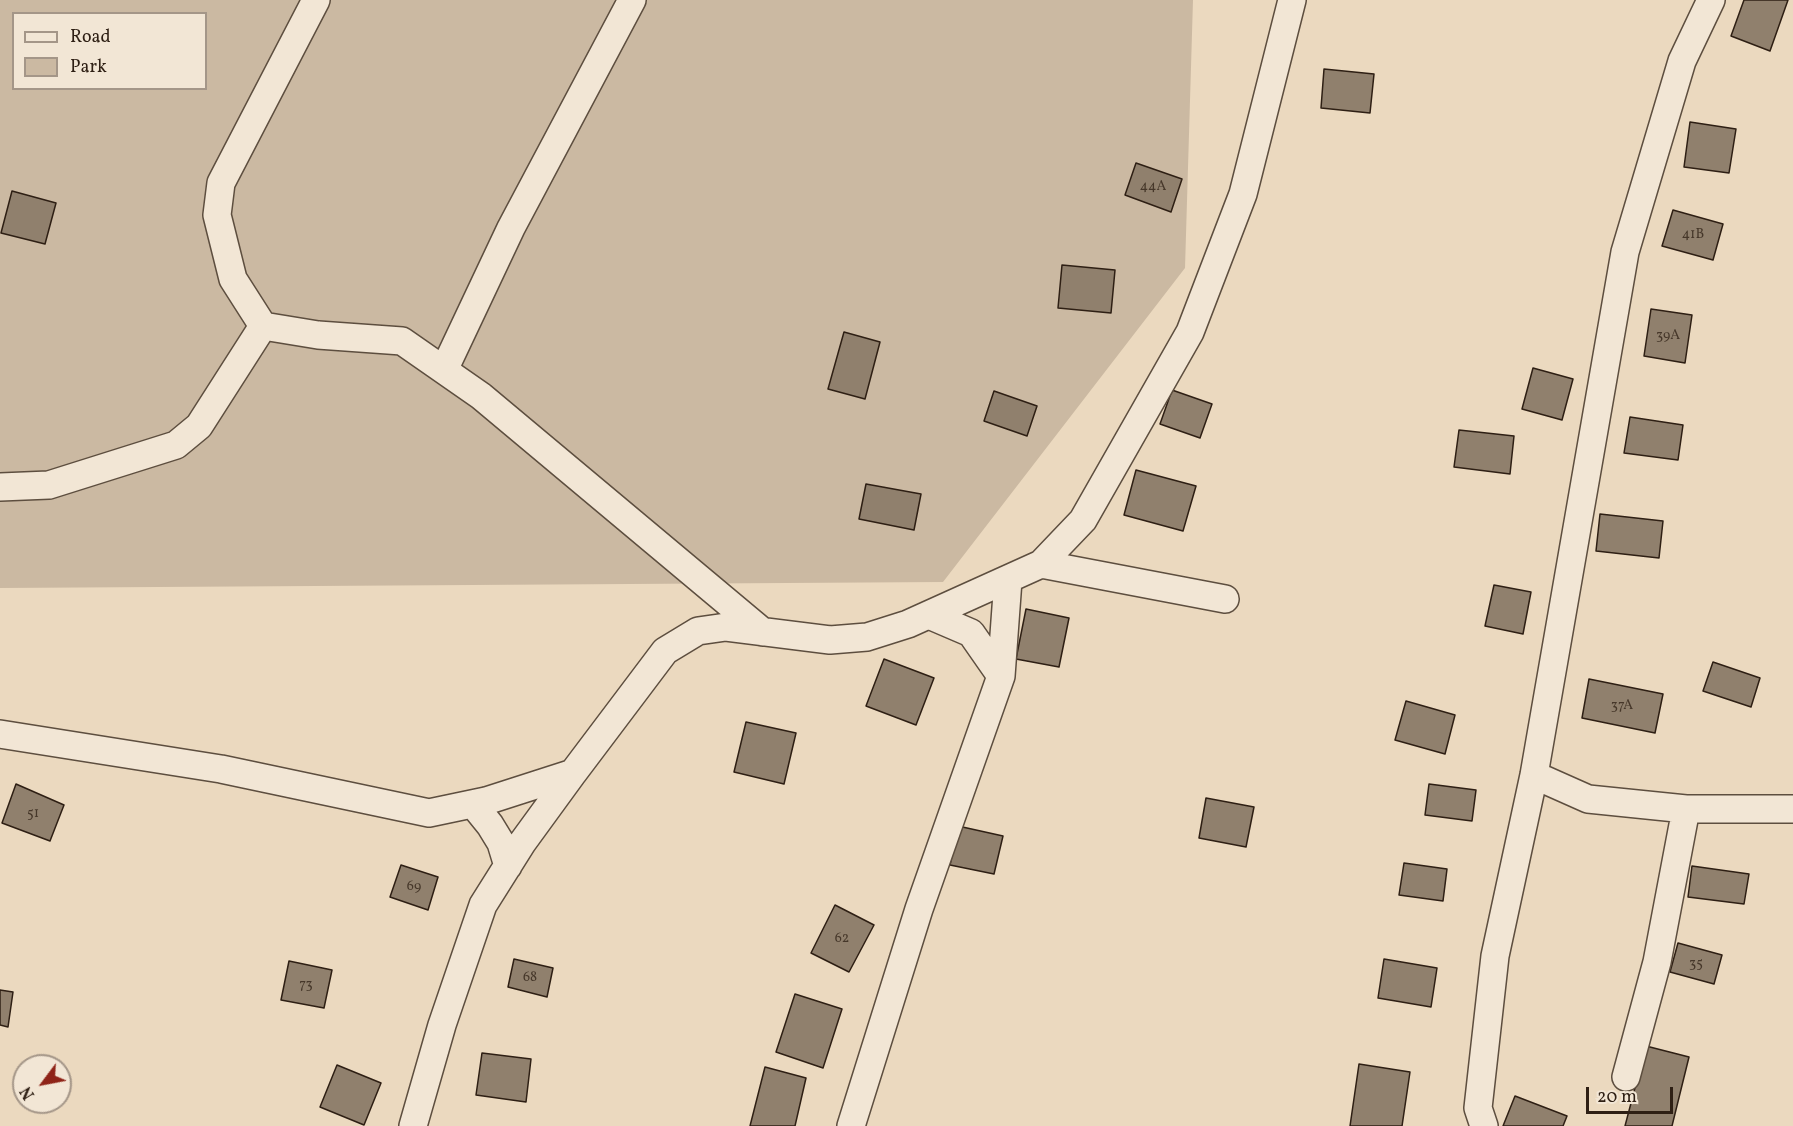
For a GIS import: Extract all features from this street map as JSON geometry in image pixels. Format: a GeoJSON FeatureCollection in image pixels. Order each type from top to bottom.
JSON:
{"type":"FeatureCollection","features":[{"type":"Feature","properties":{"kind":"street"},"geometry":{"type":"LineString","coordinates":[[316,0],[221,183],[217,214],[233,279],[263,326],[318,336],[402,340],[481,396],[763,632]]}},
{"type":"Feature","properties":{"kind":"street"},"geometry":{"type":"LineString","coordinates":[[444,369],[511,228],[632,0]]}},
{"type":"Feature","properties":{"kind":"street"},"geometry":{"type":"LineString","coordinates":[[412,1126],[442,1025],[483,905],[522,843],[665,651],[698,631],[726,627],[830,640],[867,637],[909,624],[1041,564],[1083,520],[1190,332],[1243,194],[1292,0]]}},
{"type":"Feature","properties":{"kind":"street"},"geometry":{"type":"LineString","coordinates":[[1484,1126],[1478,1108],[1495,956],[1534,775],[1625,252],[1682,61],[1711,0]]}},
{"type":"Feature","properties":{"kind":"street"},"geometry":{"type":"LineString","coordinates":[[0,487],[49,485],[176,445],[199,426],[263,326]]}},
{"type":"Feature","properties":{"kind":"street"},"geometry":{"type":"LineString","coordinates":[[1041,564],[1225,598]]}},
{"type":"Feature","properties":{"kind":"street"},"geometry":{"type":"LineString","coordinates":[[851,1126],[920,909],[1001,676],[1008,580]]}},
{"type":"Feature","properties":{"kind":"street"},"geometry":{"type":"LineString","coordinates":[[929,615],[971,633],[1001,676]]}},
{"type":"Feature","properties":{"kind":"street"},"geometry":{"type":"LineString","coordinates":[[0,734],[221,769],[429,813],[473,804],[573,773]]}},
{"type":"Feature","properties":{"kind":"street"},"geometry":{"type":"LineString","coordinates":[[1534,775],[1588,799],[1686,809],[1793,809]]}},
{"type":"Feature","properties":{"kind":"street"},"geometry":{"type":"LineString","coordinates":[[473,804],[501,843],[508,866]]}},
{"type":"Feature","properties":{"kind":"street"},"geometry":{"type":"LineString","coordinates":[[1626,1077],[1657,962],[1686,809]]}},
{"type":"Feature","properties":{"kind":"green space"},"geometry":{"type":"Polygon","coordinates":[[[0,0],[1193,0],[1185,268],[943,582],[0,588],[0,0]]]}},
{"type":"Feature","properties":{"kind":"building"},"geometry":{"type":"Polygon","coordinates":[[[1744,0],[1788,0],[1770,51],[1731,36],[1744,0]]]}},
{"type":"Feature","properties":{"kind":"building"},"geometry":{"type":"Polygon","coordinates":[[[1324,69],[1374,74],[1370,113],[1321,108],[1324,69]]]}},
{"type":"Feature","properties":{"kind":"building"},"geometry":{"type":"Polygon","coordinates":[[[1690,122],[1736,129],[1729,173],[1684,167],[1690,122]]]}},
{"type":"Feature","properties":{"kind":"building"},"geometry":{"type":"Polygon","coordinates":[[[1136,163],[1182,179],[1171,212],[1125,195],[1136,163]]]}},
{"type":"Feature","properties":{"kind":"building"},"geometry":{"type":"Polygon","coordinates":[[[12,191],[56,203],[45,244],[1,233],[12,191]]]}},
{"type":"Feature","properties":{"kind":"building"},"geometry":{"type":"Polygon","coordinates":[[[1673,210],[1723,224],[1713,260],[1662,246],[1673,210]]]}},
{"type":"Feature","properties":{"kind":"building"},"geometry":{"type":"Polygon","coordinates":[[[1062,265],[1115,270],[1111,313],[1058,308],[1062,265]]]}},
{"type":"Feature","properties":{"kind":"building"},"geometry":{"type":"Polygon","coordinates":[[[1651,309],[1692,315],[1685,363],[1644,356],[1651,309]]]}},
{"type":"Feature","properties":{"kind":"building"},"geometry":{"type":"Polygon","coordinates":[[[844,332],[880,342],[865,399],[828,389],[844,332]]]}},
{"type":"Feature","properties":{"kind":"building"},"geometry":{"type":"Polygon","coordinates":[[[1533,368],[1573,379],[1562,420],[1522,409],[1533,368]]]}},
{"type":"Feature","properties":{"kind":"building"},"geometry":{"type":"Polygon","coordinates":[[[1172,390],[1212,404],[1200,438],[1160,424],[1172,390]]]}},
{"type":"Feature","properties":{"kind":"building"},"geometry":{"type":"Polygon","coordinates":[[[994,391],[1037,406],[1027,436],[984,421],[994,391]]]}},
{"type":"Feature","properties":{"kind":"building"},"geometry":{"type":"Polygon","coordinates":[[[1630,417],[1683,425],[1678,460],[1624,453],[1630,417]]]}},
{"type":"Feature","properties":{"kind":"building"},"geometry":{"type":"Polygon","coordinates":[[[1459,430],[1514,436],[1510,474],[1454,467],[1459,430]]]}},
{"type":"Feature","properties":{"kind":"building"},"geometry":{"type":"Polygon","coordinates":[[[1136,470],[1196,486],[1183,531],[1124,515],[1136,470]]]}},
{"type":"Feature","properties":{"kind":"building"},"geometry":{"type":"Polygon","coordinates":[[[866,484],[921,494],[914,530],[859,519],[866,484]]]}},
{"type":"Feature","properties":{"kind":"building"},"geometry":{"type":"Polygon","coordinates":[[[1600,514],[1663,521],[1659,558],[1596,551],[1600,514]]]}},
{"type":"Feature","properties":{"kind":"building"},"geometry":{"type":"Polygon","coordinates":[[[1494,585],[1531,592],[1523,634],[1485,626],[1494,585]]]}},
{"type":"Feature","properties":{"kind":"building"},"geometry":{"type":"Polygon","coordinates":[[[1026,609],[1069,618],[1059,667],[1016,659],[1026,609]]]}},
{"type":"Feature","properties":{"kind":"building"},"geometry":{"type":"Polygon","coordinates":[[[884,659],[934,678],[916,725],[866,706],[884,659]]]}},
{"type":"Feature","properties":{"kind":"building"},"geometry":{"type":"Polygon","coordinates":[[[1713,662],[1760,678],[1751,707],[1703,691],[1713,662]]]}},
{"type":"Feature","properties":{"kind":"building"},"geometry":{"type":"Polygon","coordinates":[[[1589,679],[1663,694],[1655,733],[1582,718],[1589,679]]]}},
{"type":"Feature","properties":{"kind":"building"},"geometry":{"type":"Polygon","coordinates":[[[1406,701],[1455,715],[1445,754],[1395,740],[1406,701]]]}},
{"type":"Feature","properties":{"kind":"building"},"geometry":{"type":"Polygon","coordinates":[[[746,722],[796,733],[784,784],[734,772],[746,722]]]}},
{"type":"Feature","properties":{"kind":"building"},"geometry":{"type":"Polygon","coordinates":[[[16,784],[64,805],[50,841],[2,823],[16,784]]]}},
{"type":"Feature","properties":{"kind":"building"},"geometry":{"type":"Polygon","coordinates":[[[1429,784],[1476,790],[1472,821],[1425,815],[1429,784]]]}},
{"type":"Feature","properties":{"kind":"building"},"geometry":{"type":"Polygon","coordinates":[[[1206,798],[1254,807],[1246,847],[1199,838],[1206,798]]]}},
{"type":"Feature","properties":{"kind":"building"},"geometry":{"type":"Polygon","coordinates":[[[958,826],[1003,836],[994,874],[950,865],[958,826]]]}},
{"type":"Feature","properties":{"kind":"building"},"geometry":{"type":"Polygon","coordinates":[[[1404,863],[1447,869],[1443,901],[1399,895],[1404,863]]]}},
{"type":"Feature","properties":{"kind":"building"},"geometry":{"type":"Polygon","coordinates":[[[401,865],[438,877],[428,910],[390,897],[401,865]]]}},
{"type":"Feature","properties":{"kind":"building"},"geometry":{"type":"Polygon","coordinates":[[[1692,866],[1749,874],[1744,904],[1688,897],[1692,866]]]}},
{"type":"Feature","properties":{"kind":"building"},"geometry":{"type":"Polygon","coordinates":[[[835,905],[874,925],[849,972],[811,953],[835,905]]]}},
{"type":"Feature","properties":{"kind":"building"},"geometry":{"type":"Polygon","coordinates":[[[1678,943],[1722,955],[1714,984],[1670,972],[1678,943]]]}},
{"type":"Feature","properties":{"kind":"building"},"geometry":{"type":"Polygon","coordinates":[[[514,959],[553,968],[547,997],[508,987],[514,959]]]}},
{"type":"Feature","properties":{"kind":"building"},"geometry":{"type":"Polygon","coordinates":[[[1384,959],[1437,968],[1431,1007],[1378,998],[1384,959]]]}},
{"type":"Feature","properties":{"kind":"building"},"geometry":{"type":"Polygon","coordinates":[[[289,961],[332,970],[324,1008],[281,1000],[289,961]]]}},
{"type":"Feature","properties":{"kind":"building"},"geometry":{"type":"Polygon","coordinates":[[[0,990],[13,992],[8,1027],[0,1025],[0,990]]]}},
{"type":"Feature","properties":{"kind":"building"},"geometry":{"type":"Polygon","coordinates":[[[795,994],[842,1009],[823,1068],[776,1052],[795,994]]]}},
{"type":"Feature","properties":{"kind":"building"},"geometry":{"type":"Polygon","coordinates":[[[1646,1046],[1689,1057],[1672,1126],[1625,1126],[1646,1046]]]}},
{"type":"Feature","properties":{"kind":"building"},"geometry":{"type":"Polygon","coordinates":[[[482,1053],[531,1059],[526,1102],[476,1095],[482,1053]]]}},
{"type":"Feature","properties":{"kind":"building"},"geometry":{"type":"Polygon","coordinates":[[[1359,1064],[1410,1072],[1402,1126],[1350,1126],[1359,1064]]]}},
{"type":"Feature","properties":{"kind":"building"},"geometry":{"type":"Polygon","coordinates":[[[337,1065],[381,1083],[364,1125],[320,1107],[337,1065]]]}},
{"type":"Feature","properties":{"kind":"building"},"geometry":{"type":"Polygon","coordinates":[[[765,1067],[806,1078],[795,1126],[750,1126],[765,1067]]]}},
{"type":"Feature","properties":{"kind":"building"},"geometry":{"type":"Polygon","coordinates":[[[1515,1096],[1567,1116],[1563,1126],[1503,1126],[1515,1096]]]}}]}
